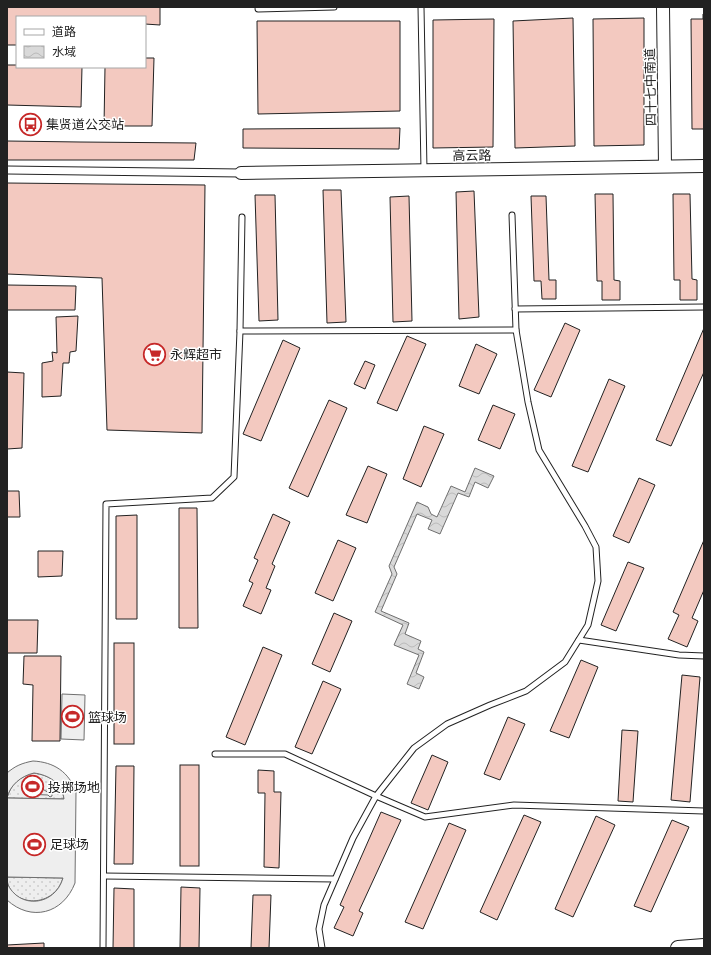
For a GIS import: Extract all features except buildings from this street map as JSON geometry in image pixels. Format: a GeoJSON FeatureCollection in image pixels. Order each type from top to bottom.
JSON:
{"type":"FeatureCollection","features":[{"type":"Feature","properties":{"kind":"main road"},"geometry":{"type":"LineString","coordinates":[[678,948],[704,946]]}},
{"type":"Feature","properties":{"kind":"street","name":"四十七中南道"},"geometry":{"type":"LineString","coordinates":[[663,7],[665,166]]}},
{"type":"Feature","properties":{"kind":"street","name":"高云路"},"geometry":{"type":"LineString","coordinates":[[241,173],[704,166]]}},
{"type":"Feature","properties":{"kind":"street"},"geometry":{"type":"LineString","coordinates":[[7,170],[241,173]]}},
{"type":"Feature","properties":{"kind":"lane"},"geometry":{"type":"LineString","coordinates":[[258,9],[334,7]]}},
{"type":"Feature","properties":{"kind":"lane"},"geometry":{"type":"LineString","coordinates":[[420,7],[424,170]]}},
{"type":"Feature","properties":{"kind":"lane"},"geometry":{"type":"LineString","coordinates":[[322,948],[319,929],[324,905],[352,838],[376,796],[414,748],[447,724],[526,691],[565,662],[588,625],[598,581],[596,547],[539,450],[528,402],[516,330],[512,215]]}},
{"type":"Feature","properties":{"kind":"lane"},"geometry":{"type":"LineString","coordinates":[[103,948],[106,504],[212,498],[234,477],[240,331],[242,217]]}},
{"type":"Feature","properties":{"kind":"lane"},"geometry":{"type":"LineString","coordinates":[[515,309],[704,307]]}},
{"type":"Feature","properties":{"kind":"lane"},"geometry":{"type":"LineString","coordinates":[[240,331],[516,330]]}},
{"type":"Feature","properties":{"kind":"lane"},"geometry":{"type":"LineString","coordinates":[[579,640],[679,656],[704,656]]}},
{"type":"Feature","properties":{"kind":"lane"},"geometry":{"type":"LineString","coordinates":[[215,754],[286,754],[425,817],[514,805],[704,811]]}},
{"type":"Feature","properties":{"kind":"lane"},"geometry":{"type":"LineString","coordinates":[[104,876],[335,879]]}},
{"type":"Feature","properties":{"kind":"shaded area","name":"篮球场"},"geometry":{"type":"Polygon","coordinates":[[[62,694],[85,695],[84,740],[61,739],[62,694]]]}},
{"type":"Feature","properties":{"kind":"shaded area","name":"足球场"},"geometry":{"type":"Polygon","coordinates":[[[33,761],[48,763],[60,769],[69,779],[76,792],[75,883],[70,894],[55,908],[36,912],[26,911],[16,907],[7,900],[7,883],[13,892],[20,898],[28,901],[36,901],[45,899],[53,894],[59,887],[63,878],[7,877],[7,798],[7,773],[22,764],[33,761]],[[34,773],[25,776],[13,785],[7,798],[64,799],[61,788],[58,784],[50,778],[34,773]]]}},
{"type":"Feature","properties":{"kind":"shaded area"},"geometry":{"type":"Polygon","coordinates":[[[34,773],[50,778],[58,784],[63,793],[64,799],[7,798],[8,793],[16,782],[24,776],[34,773]]]}},
{"type":"Feature","properties":{"kind":"shaded area","name":"投掷场地"},"geometry":{"type":"Polygon","coordinates":[[[28,780],[49,793],[52,793],[52,796],[24,794],[28,780]]]}},
{"type":"Feature","properties":{"kind":"shaded area"},"geometry":{"type":"Polygon","coordinates":[[[7,877],[63,878],[58,889],[50,896],[41,900],[31,901],[22,899],[14,894],[9,887],[7,877]]]}},
{"type":"Feature","properties":{"kind":"water"},"geometry":{"type":"Polygon","coordinates":[[[475,468],[494,476],[488,488],[475,482],[469,497],[458,493],[440,534],[428,529],[432,520],[417,514],[394,567],[397,574],[381,611],[409,623],[405,634],[421,641],[418,649],[424,652],[416,673],[424,677],[419,689],[407,684],[419,655],[394,645],[403,625],[375,612],[392,574],[389,566],[417,502],[428,507],[431,514],[437,517],[451,486],[465,492],[475,468]]]}},
{"type":"Feature","properties":{"kind":"place","name":"集贤道公交站"},"geometry":{"type":"Point","coordinates":[31,124]}},
{"type":"Feature","properties":{"kind":"place","name":"永辉超市"},"geometry":{"type":"Point","coordinates":[154,354]}},
{"type":"Feature","properties":{"kind":"place","name":"篮球场"},"geometry":{"type":"Point","coordinates":[73,717]}},
{"type":"Feature","properties":{"kind":"place","name":"投掷场地"},"geometry":{"type":"Point","coordinates":[32,787]}},
{"type":"Feature","properties":{"kind":"place","name":"足球场"},"geometry":{"type":"Point","coordinates":[35,844]}}]}
